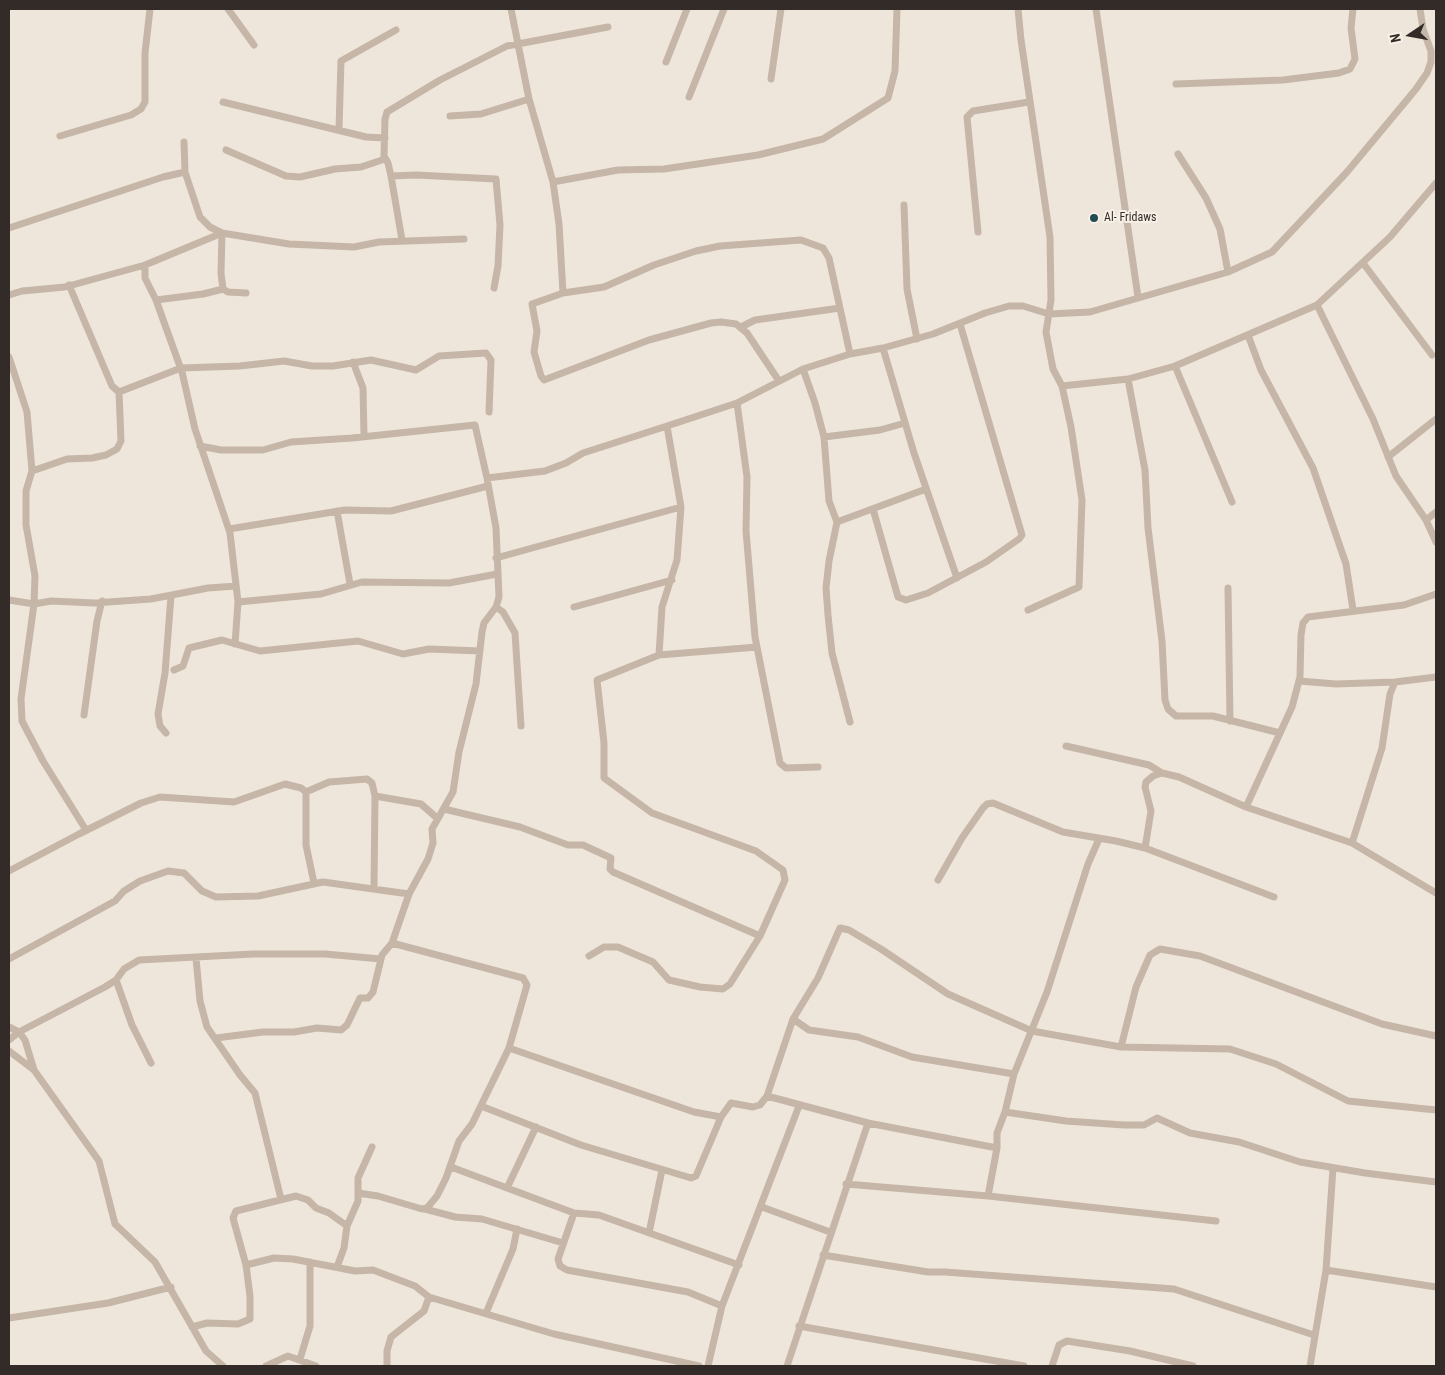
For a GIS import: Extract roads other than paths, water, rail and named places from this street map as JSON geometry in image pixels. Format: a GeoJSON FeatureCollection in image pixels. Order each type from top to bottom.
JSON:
{"type":"FeatureCollection","features":[{"type":"Feature","properties":{"kind":"street"},"geometry":{"type":"LineString","coordinates":[[60,136],[131,115],[141,109],[145,102],[145,53],[150,9]]}},
{"type":"Feature","properties":{"kind":"street"},"geometry":{"type":"LineString","coordinates":[[228,9],[254,45]]}},
{"type":"Feature","properties":{"kind":"street"},"geometry":{"type":"LineString","coordinates":[[512,9],[529,99],[553,182],[559,224],[563,293]]}},
{"type":"Feature","properties":{"kind":"street"},"geometry":{"type":"LineString","coordinates":[[666,62],[687,9]]}},
{"type":"Feature","properties":{"kind":"street"},"geometry":{"type":"LineString","coordinates":[[689,97],[724,9]]}},
{"type":"Feature","properties":{"kind":"street"},"geometry":{"type":"LineString","coordinates":[[771,79],[781,9]]}},
{"type":"Feature","properties":{"kind":"street"},"geometry":{"type":"LineString","coordinates":[[553,182],[618,170],[664,169],[758,155],[824,139],[888,98],[895,71],[897,9]]}},
{"type":"Feature","properties":{"kind":"street"},"geometry":{"type":"LineString","coordinates":[[1018,9],[1029,102],[1050,237],[1052,272],[1046,332],[1053,369],[1062,386],[1076,453],[1082,500],[1081,582],[1075,590],[1028,610]]}},
{"type":"Feature","properties":{"kind":"street"},"geometry":{"type":"LineString","coordinates":[[1096,9],[1138,298]]}},
{"type":"Feature","properties":{"kind":"street"},"geometry":{"type":"LineString","coordinates":[[1176,84],[1283,80],[1339,73],[1350,69],[1356,59],[1351,28],[1353,9]]}},
{"type":"Feature","properties":{"kind":"street"},"geometry":{"type":"LineString","coordinates":[[487,478],[545,471],[566,463],[584,453],[737,403],[803,370],[850,354],[917,339],[985,313],[1009,306],[1023,306],[1049,314],[1090,312],[1228,272],[1272,252],[1297,228],[1416,89],[1434,60],[1422,29],[1420,9]]}},
{"type":"Feature","properties":{"kind":"street"},"geometry":{"type":"LineString","coordinates":[[402,240],[391,176],[385,159],[384,119],[387,112],[501,48],[518,43],[608,27]]}},
{"type":"Feature","properties":{"kind":"street"},"geometry":{"type":"LineString","coordinates":[[339,129],[341,61],[396,30]]}},
{"type":"Feature","properties":{"kind":"street"},"geometry":{"type":"LineString","coordinates":[[450,116],[481,114],[529,99]]}},
{"type":"Feature","properties":{"kind":"street"},"geometry":{"type":"LineString","coordinates":[[223,102],[366,137],[385,138]]}},
{"type":"Feature","properties":{"kind":"street"},"geometry":{"type":"LineString","coordinates":[[978,232],[967,117],[973,111],[1029,102]]}},
{"type":"Feature","properties":{"kind":"street"},"geometry":{"type":"LineString","coordinates":[[184,142],[185,172],[200,216],[210,227],[222,233],[289,244],[319,246],[354,247],[402,240],[464,240]]}},
{"type":"Feature","properties":{"kind":"street"},"geometry":{"type":"LineString","coordinates":[[226,150],[286,176],[300,177],[335,169],[362,166],[385,159]]}},
{"type":"Feature","properties":{"kind":"street"},"geometry":{"type":"LineString","coordinates":[[1178,154],[1206,198],[1220,229],[1228,272]]}},
{"type":"Feature","properties":{"kind":"street"},"geometry":{"type":"LineString","coordinates":[[9,228],[163,177],[185,172]]}},
{"type":"Feature","properties":{"kind":"street"},"geometry":{"type":"LineString","coordinates":[[391,176],[416,175],[496,179],[500,225],[498,266],[494,288]]}},
{"type":"Feature","properties":{"kind":"street"},"geometry":{"type":"LineString","coordinates":[[1062,386],[1128,379],[1175,366],[1317,305],[1395,231],[1436,183]]}},
{"type":"Feature","properties":{"kind":"street"},"geometry":{"type":"LineString","coordinates":[[904,205],[907,289],[917,339]]}},
{"type":"Feature","properties":{"kind":"street"},"geometry":{"type":"LineString","coordinates":[[9,295],[22,291],[69,285],[146,265],[222,233]]}},
{"type":"Feature","properties":{"kind":"street"},"geometry":{"type":"LineString","coordinates":[[222,233],[221,273],[223,289]]}},
{"type":"Feature","properties":{"kind":"street"},"geometry":{"type":"LineString","coordinates":[[779,381],[748,333],[741,327],[730,323],[711,323],[674,333],[544,380],[540,376],[534,352],[537,331],[532,304],[563,293],[604,287],[654,265],[696,251],[720,246],[801,240],[823,248],[830,258],[850,354]]}},
{"type":"Feature","properties":{"kind":"street"},"geometry":{"type":"LineString","coordinates":[[1363,263],[1432,355]]}},
{"type":"Feature","properties":{"kind":"street"},"geometry":{"type":"LineString","coordinates":[[146,265],[145,278],[156,300],[181,368],[200,446],[229,529],[238,602],[235,644]]}},
{"type":"Feature","properties":{"kind":"street"},"geometry":{"type":"LineString","coordinates":[[32,471],[67,459],[92,458],[106,455],[116,449],[122,441],[119,392],[112,386],[69,285]]}},
{"type":"Feature","properties":{"kind":"street"},"geometry":{"type":"LineString","coordinates":[[156,300],[203,294],[223,289],[228,292],[246,292]]}},
{"type":"Feature","properties":{"kind":"street"},"geometry":{"type":"LineString","coordinates":[[1317,305],[1340,348],[1396,476],[1426,520],[1436,542]]}},
{"type":"Feature","properties":{"kind":"street"},"geometry":{"type":"LineString","coordinates":[[741,327],[755,320],[840,308]]}},
{"type":"Feature","properties":{"kind":"street"},"geometry":{"type":"LineString","coordinates":[[873,509],[898,597],[906,600],[928,593],[957,578],[1004,550],[1022,535],[960,324]]}},
{"type":"Feature","properties":{"kind":"street"},"geometry":{"type":"LineString","coordinates":[[1248,336],[1261,370],[1313,468],[1346,564],[1352,610]]}},
{"type":"Feature","properties":{"kind":"street"},"geometry":{"type":"LineString","coordinates":[[883,348],[926,489],[957,578]]}},
{"type":"Feature","properties":{"kind":"street"},"geometry":{"type":"LineString","coordinates":[[119,392],[181,368],[240,366],[284,361],[319,366],[371,360],[416,370],[440,356],[486,353],[491,360],[489,412]]}},
{"type":"Feature","properties":{"kind":"street"},"geometry":{"type":"LineString","coordinates":[[9,358],[26,412],[32,471],[26,491],[26,525],[34,576],[34,604],[21,699],[22,721],[43,761],[86,830]]}},
{"type":"Feature","properties":{"kind":"street"},"geometry":{"type":"LineString","coordinates":[[353,362],[363,388],[364,436]]}},
{"type":"Feature","properties":{"kind":"street"},"geometry":{"type":"LineString","coordinates":[[1175,366],[1232,502]]}},
{"type":"Feature","properties":{"kind":"street"},"geometry":{"type":"LineString","coordinates":[[803,370],[815,403],[824,437],[828,501],[837,522],[826,588],[832,653],[850,722]]}},
{"type":"Feature","properties":{"kind":"street"},"geometry":{"type":"LineString","coordinates":[[1128,379],[1144,470],[1148,528],[1153,554],[1168,710],[1176,716],[1213,716],[1280,733]]}},
{"type":"Feature","properties":{"kind":"street"},"geometry":{"type":"LineString","coordinates":[[737,403],[747,477],[746,531],[757,647],[780,764],[786,768],[818,766]]}},
{"type":"Feature","properties":{"kind":"street"},"geometry":{"type":"LineString","coordinates":[[1388,457],[1436,419]]}},
{"type":"Feature","properties":{"kind":"street"},"geometry":{"type":"LineString","coordinates":[[824,437],[880,430],[905,423]]}},
{"type":"Feature","properties":{"kind":"street"},"geometry":{"type":"LineString","coordinates":[[200,446],[221,450],[263,450],[279,448],[291,442],[475,425],[496,528],[499,597],[496,607],[484,623],[476,684],[458,752],[453,792],[432,829],[432,843],[428,859],[409,894],[392,943],[381,959],[373,992],[368,998],[360,998],[344,1029],[317,1028],[294,1032],[263,1032],[216,1038]]}},
{"type":"Feature","properties":{"kind":"street"},"geometry":{"type":"LineString","coordinates":[[659,655],[662,607],[672,580],[679,548],[681,507],[667,426]]}},
{"type":"Feature","properties":{"kind":"street"},"geometry":{"type":"LineString","coordinates":[[229,529],[337,511],[361,509],[391,511],[488,486]]}},
{"type":"Feature","properties":{"kind":"street"},"geometry":{"type":"LineString","coordinates":[[837,522],[926,489]]}},
{"type":"Feature","properties":{"kind":"street"},"geometry":{"type":"LineString","coordinates":[[496,558],[681,507]]}},
{"type":"Feature","properties":{"kind":"street"},"geometry":{"type":"LineString","coordinates":[[337,511],[350,584]]}},
{"type":"Feature","properties":{"kind":"street"},"geometry":{"type":"LineString","coordinates":[[1426,520],[1436,512]]}},
{"type":"Feature","properties":{"kind":"street"},"geometry":{"type":"LineString","coordinates":[[238,602],[320,594],[362,582],[449,583],[497,574]]}},
{"type":"Feature","properties":{"kind":"street"},"geometry":{"type":"LineString","coordinates":[[574,607],[672,580]]}},
{"type":"Feature","properties":{"kind":"street"},"geometry":{"type":"LineString","coordinates":[[9,600],[34,604],[51,601],[94,604],[171,596],[208,588],[236,586]]}},
{"type":"Feature","properties":{"kind":"street"},"geometry":{"type":"LineString","coordinates":[[1228,588],[1230,720]]}},
{"type":"Feature","properties":{"kind":"street"},"geometry":{"type":"LineString","coordinates":[[1246,807],[1292,707],[1299,680],[1299,649],[1303,623],[1308,618],[1315,616],[1404,605],[1436,594]]}},
{"type":"Feature","properties":{"kind":"street"},"geometry":{"type":"LineString","coordinates":[[166,733],[160,726],[158,714],[171,596]]}},
{"type":"Feature","properties":{"kind":"street"},"geometry":{"type":"LineString","coordinates":[[84,715],[97,621],[102,602]]}},
{"type":"Feature","properties":{"kind":"street"},"geometry":{"type":"LineString","coordinates":[[496,607],[503,612],[515,633],[521,726]]}},
{"type":"Feature","properties":{"kind":"street"},"geometry":{"type":"LineString","coordinates":[[174,670],[183,666],[186,651],[191,646],[216,640],[260,651],[358,641],[403,654],[429,649],[480,651]]}},
{"type":"Feature","properties":{"kind":"street"},"geometry":{"type":"LineString","coordinates":[[589,956],[604,946],[618,947],[653,962],[669,980],[700,987],[723,989],[730,984],[760,936],[785,880],[783,870],[751,848],[722,840],[652,813],[604,778],[604,743],[597,680],[659,655],[757,647]]}},
{"type":"Feature","properties":{"kind":"street"},"geometry":{"type":"LineString","coordinates":[[1299,680],[1336,684],[1395,682],[1436,677]]}},
{"type":"Feature","properties":{"kind":"street"},"geometry":{"type":"LineString","coordinates":[[1352,843],[1382,748],[1390,694],[1395,682]]}},
{"type":"Feature","properties":{"kind":"street"},"geometry":{"type":"LineString","coordinates":[[1066,746],[1149,765],[1162,773],[1179,777],[1246,807],[1352,843],[1436,893]]}},
{"type":"Feature","properties":{"kind":"street"},"geometry":{"type":"LineString","coordinates":[[1145,848],[1151,811],[1145,787],[1146,782],[1153,776],[1162,773]]}},
{"type":"Feature","properties":{"kind":"street"},"geometry":{"type":"LineString","coordinates":[[306,792],[329,782],[367,780],[372,783],[375,796],[374,888]]}},
{"type":"Feature","properties":{"kind":"street"},"geometry":{"type":"LineString","coordinates":[[10,868],[141,803],[160,797],[234,802],[285,784],[301,788],[306,792]]}},
{"type":"Feature","properties":{"kind":"street"},"geometry":{"type":"LineString","coordinates":[[306,792],[306,845],[314,883]]}},
{"type":"Feature","properties":{"kind":"street"},"geometry":{"type":"LineString","coordinates":[[375,796],[421,804],[437,818]]}},
{"type":"Feature","properties":{"kind":"street"},"geometry":{"type":"LineString","coordinates":[[938,880],[962,838],[987,804],[993,803],[1062,832],[1099,839],[1116,840],[1145,848],[1274,897]]}},
{"type":"Feature","properties":{"kind":"street"},"geometry":{"type":"LineString","coordinates":[[444,809],[520,827],[568,845],[583,845],[611,858],[610,869],[613,872],[760,936]]}},
{"type":"Feature","properties":{"kind":"street"},"geometry":{"type":"LineString","coordinates":[[988,1196],[997,1148],[997,1133],[1005,1112],[1014,1074],[1032,1031],[1099,839]]}},
{"type":"Feature","properties":{"kind":"street"},"geometry":{"type":"LineString","coordinates":[[9,959],[115,900],[135,884],[162,872],[184,873],[202,892],[216,897],[258,896],[314,883],[330,882],[409,894]]}},
{"type":"Feature","properties":{"kind":"street"},"geometry":{"type":"LineString","coordinates":[[482,1106],[580,1145],[694,1178],[721,1117],[731,1103],[753,1107],[760,1105],[767,1096],[793,1019],[818,978],[840,928],[849,930],[882,949],[948,994],[1032,1031],[1121,1047],[1230,1049],[1276,1064],[1348,1101],[1436,1110]]}},
{"type":"Feature","properties":{"kind":"street"},"geometry":{"type":"LineString","coordinates":[[392,943],[523,978],[527,985],[509,1048],[482,1106],[469,1130],[459,1141],[451,1167],[440,1192],[425,1209]]}},
{"type":"Feature","properties":{"kind":"street"},"geometry":{"type":"LineString","coordinates":[[1121,1047],[1136,987],[1150,955],[1160,949],[1200,956],[1382,1024],[1436,1036]]}},
{"type":"Feature","properties":{"kind":"street"},"geometry":{"type":"LineString","coordinates":[[9,1040],[19,1032],[116,980],[124,968],[139,960],[226,955],[294,954],[381,959]]}},
{"type":"Feature","properties":{"kind":"street"},"geometry":{"type":"LineString","coordinates":[[196,958],[200,1001],[205,1022],[240,1075],[255,1093],[281,1199]]}},
{"type":"Feature","properties":{"kind":"street"},"geometry":{"type":"LineString","coordinates":[[116,980],[132,1024],[151,1063]]}},
{"type":"Feature","properties":{"kind":"street"},"geometry":{"type":"LineString","coordinates":[[793,1019],[809,1030],[858,1037],[912,1057],[1014,1074]]}},
{"type":"Feature","properties":{"kind":"street"},"geometry":{"type":"LineString","coordinates":[[9,1027],[19,1032],[25,1040],[34,1070]]}},
{"type":"Feature","properties":{"kind":"street"},"geometry":{"type":"LineString","coordinates":[[509,1048],[694,1112],[721,1117]]}},
{"type":"Feature","properties":{"kind":"street"},"geometry":{"type":"LineString","coordinates":[[9,1051],[34,1070],[99,1161],[115,1224],[150,1256],[171,1288],[206,1351],[223,1366]]}},
{"type":"Feature","properties":{"kind":"street"},"geometry":{"type":"LineString","coordinates":[[767,1096],[868,1123],[997,1148]]}},
{"type":"Feature","properties":{"kind":"street"},"geometry":{"type":"LineString","coordinates":[[708,1366],[722,1306],[740,1265],[799,1106]]}},
{"type":"Feature","properties":{"kind":"street"},"geometry":{"type":"LineString","coordinates":[[1005,1112],[1066,1121],[1124,1125],[1144,1125],[1157,1118],[1190,1133],[1239,1142],[1282,1158],[1333,1168],[1436,1182]]}},
{"type":"Feature","properties":{"kind":"street"},"geometry":{"type":"LineString","coordinates":[[787,1366],[846,1184],[868,1123]]}},
{"type":"Feature","properties":{"kind":"street"},"geometry":{"type":"LineString","coordinates":[[507,1188],[536,1127]]}},
{"type":"Feature","properties":{"kind":"street"},"geometry":{"type":"LineString","coordinates":[[337,1267],[344,1248],[347,1226],[358,1201],[358,1178],[372,1147]]}},
{"type":"Feature","properties":{"kind":"street"},"geometry":{"type":"LineString","coordinates":[[451,1167],[574,1213],[599,1215],[740,1265]]}},
{"type":"Feature","properties":{"kind":"street"},"geometry":{"type":"LineString","coordinates":[[1310,1366],[1326,1270],[1333,1168]]}},
{"type":"Feature","properties":{"kind":"street"},"geometry":{"type":"LineString","coordinates":[[649,1233],[662,1170]]}},
{"type":"Feature","properties":{"kind":"street"},"geometry":{"type":"LineString","coordinates":[[846,1184],[920,1192],[988,1196],[1216,1221]]}},
{"type":"Feature","properties":{"kind":"street"},"geometry":{"type":"LineString","coordinates":[[358,1193],[378,1196],[455,1217],[482,1219],[563,1243]]}},
{"type":"Feature","properties":{"kind":"street"},"geometry":{"type":"LineString","coordinates":[[192,1327],[207,1323],[238,1324],[249,1322],[251,1314],[246,1265],[235,1231],[234,1214],[241,1208],[281,1199],[302,1197],[347,1226]]}},
{"type":"Feature","properties":{"kind":"street"},"geometry":{"type":"LineString","coordinates":[[762,1207],[830,1232]]}},
{"type":"Feature","properties":{"kind":"street"},"geometry":{"type":"LineString","coordinates":[[574,1213],[558,1259],[560,1266],[567,1270],[688,1292],[722,1306]]}},
{"type":"Feature","properties":{"kind":"street"},"geometry":{"type":"LineString","coordinates":[[486,1313],[514,1249],[517,1229]]}},
{"type":"Feature","properties":{"kind":"street"},"geometry":{"type":"LineString","coordinates":[[823,1254],[928,1272],[955,1272],[1174,1289],[1314,1335]]}},
{"type":"Feature","properties":{"kind":"street"},"geometry":{"type":"LineString","coordinates":[[246,1265],[274,1258],[310,1262],[355,1271],[373,1270],[409,1282],[429,1297],[554,1334],[699,1366]]}},
{"type":"Feature","properties":{"kind":"street"},"geometry":{"type":"LineString","coordinates":[[300,1359],[310,1326],[310,1262]]}},
{"type":"Feature","properties":{"kind":"street"},"geometry":{"type":"LineString","coordinates":[[1326,1270],[1436,1287]]}},
{"type":"Feature","properties":{"kind":"street"},"geometry":{"type":"LineString","coordinates":[[9,1318],[108,1303],[171,1288]]}},
{"type":"Feature","properties":{"kind":"street"},"geometry":{"type":"LineString","coordinates":[[387,1366],[387,1351],[391,1336],[424,1311],[429,1297]]}},
{"type":"Feature","properties":{"kind":"street"},"geometry":{"type":"LineString","coordinates":[[799,1326],[1024,1366]]}},
{"type":"Feature","properties":{"kind":"street"},"geometry":{"type":"LineString","coordinates":[[1052,1366],[1059,1345],[1067,1341],[1130,1351],[1192,1366]]}},
{"type":"Feature","properties":{"kind":"street"},"geometry":{"type":"LineString","coordinates":[[266,1366],[288,1356],[316,1366]]}},
{"type":"Feature","properties":{"kind":"place","name":"Al- Fridaws"},"geometry":{"type":"Point","coordinates":[1094,218]}}]}
